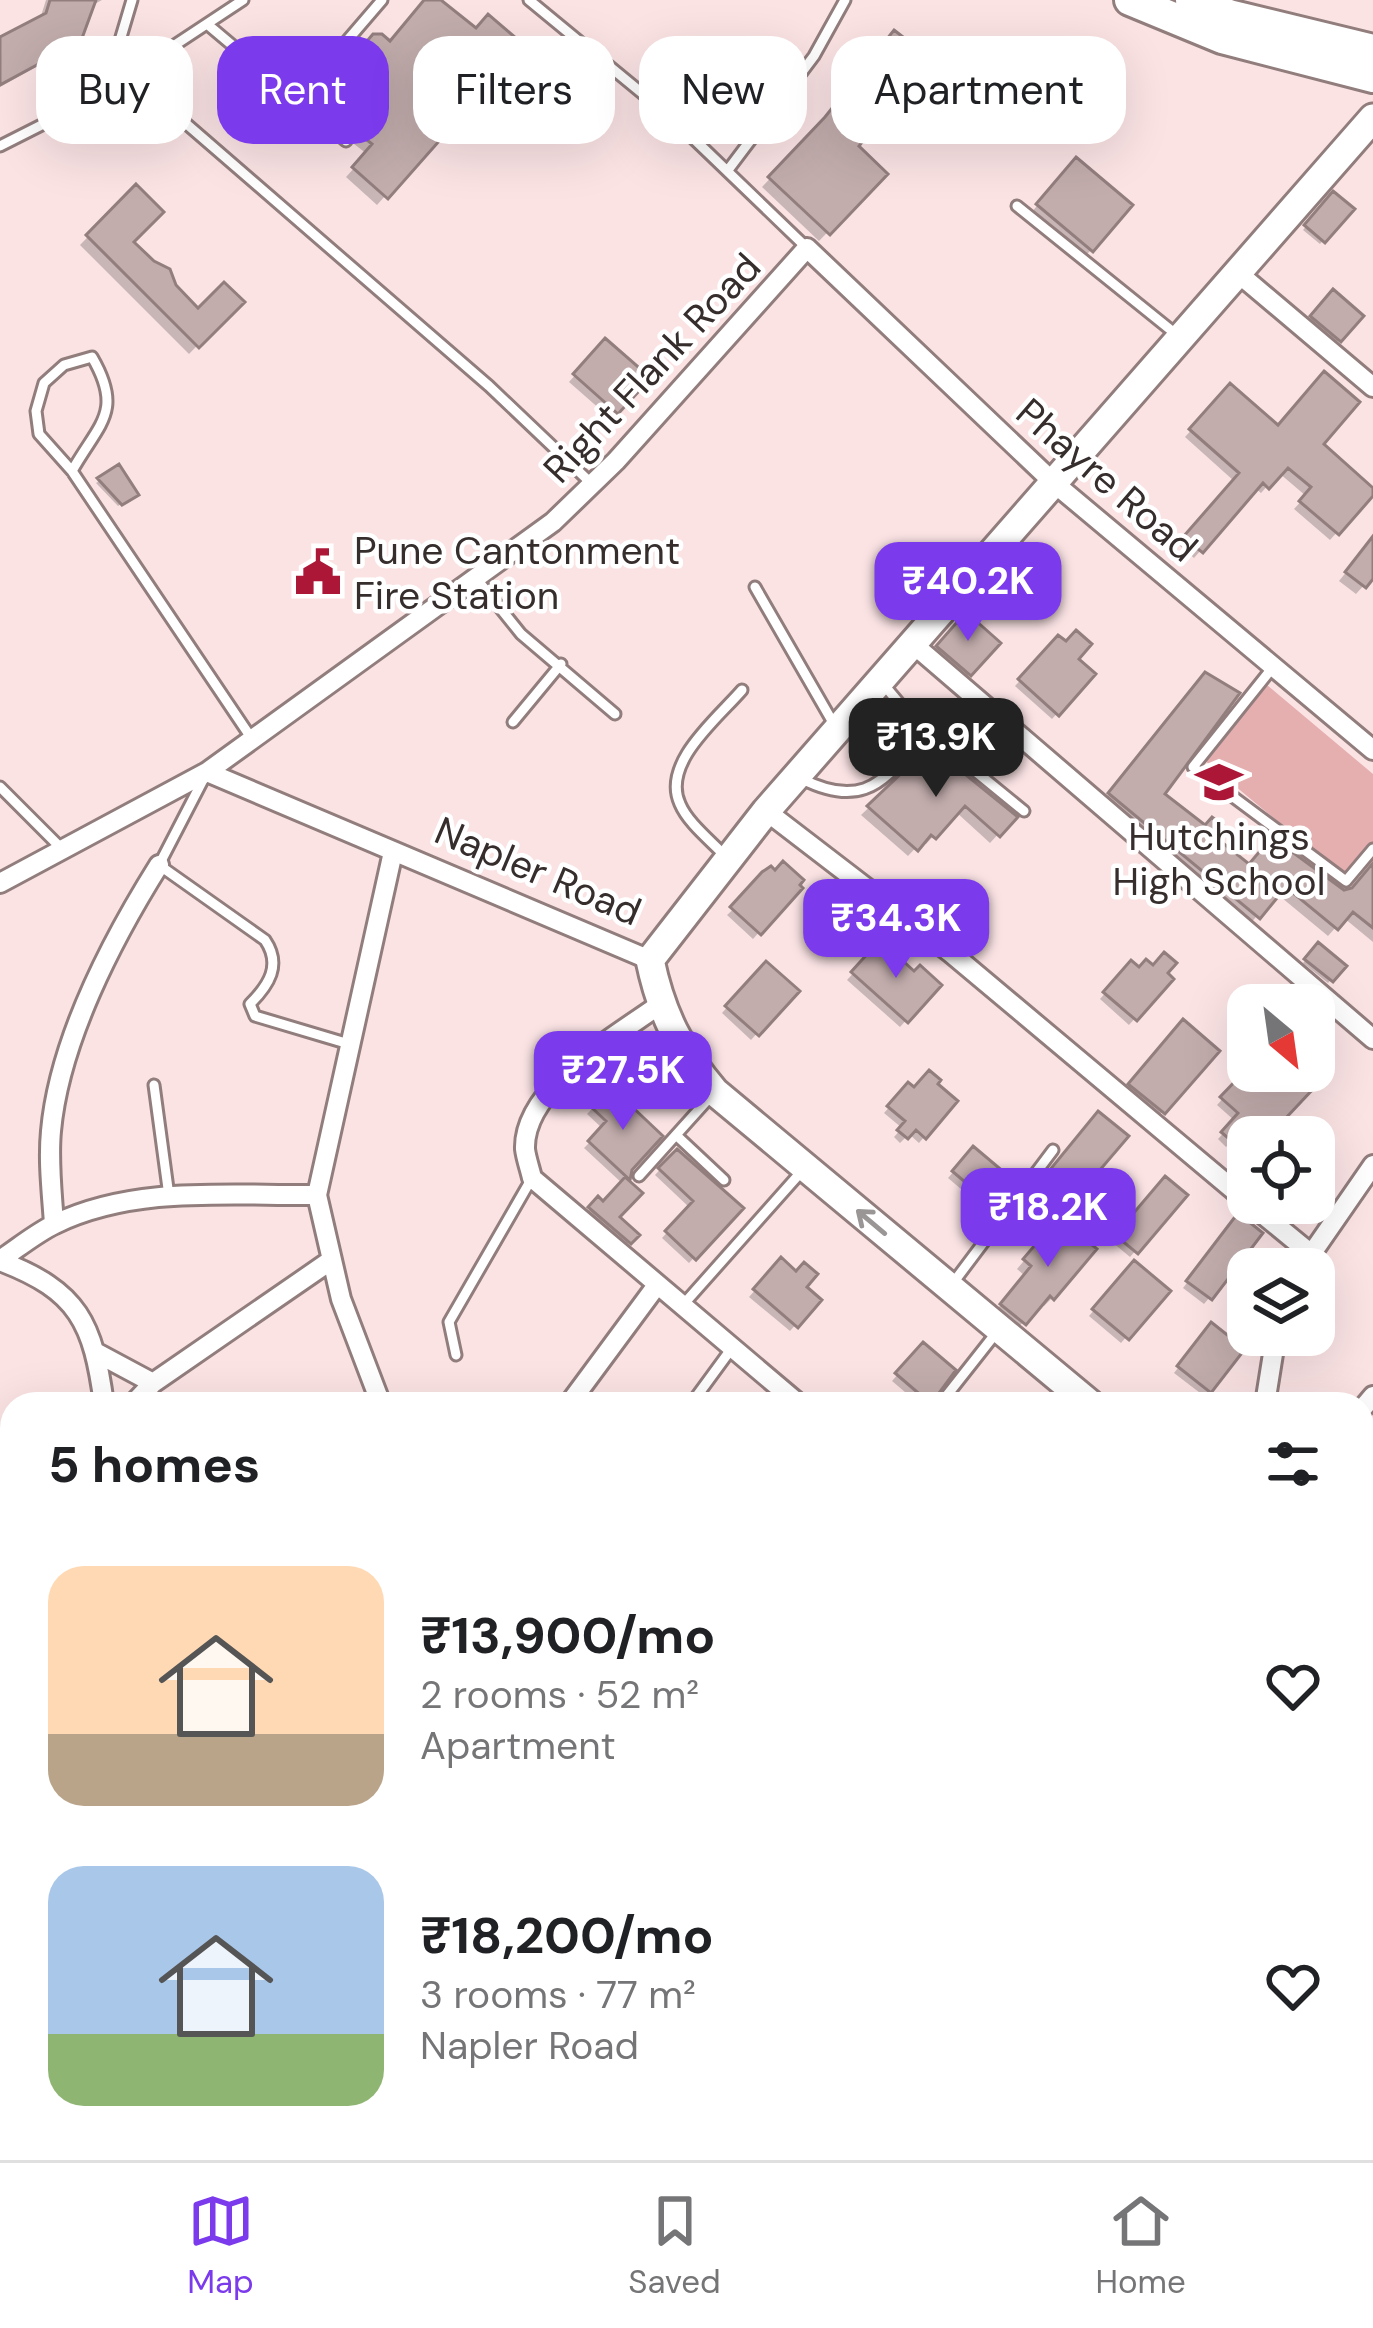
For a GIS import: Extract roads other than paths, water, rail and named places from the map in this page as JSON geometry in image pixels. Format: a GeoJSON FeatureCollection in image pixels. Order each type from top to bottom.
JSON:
{"type":"FeatureCollection","features":[{"type":"Feature","properties":{"kind":"main road"},"geometry":{"type":"LineString","coordinates":[[1130,0],[1229,15],[1373,50]]}},
{"type":"Feature","properties":{"kind":"main road"},"geometry":{"type":"LineString","coordinates":[[1185,7],[1222,38],[1373,77]]}},
{"type":"Feature","properties":{"kind":"street"},"geometry":{"type":"LineString","coordinates":[[650,960],[766,811],[1373,118]]}},
{"type":"Feature","properties":{"kind":"street","name":"Right Flank Road"},"geometry":{"type":"LineString","coordinates":[[0,883],[207,772],[554,521],[807,248]]}},
{"type":"Feature","properties":{"kind":"street","name":"Phayre Road"},"geometry":{"type":"LineString","coordinates":[[807,248],[1054,483],[1373,750]]}},
{"type":"Feature","properties":{"kind":"street"},"geometry":{"type":"LineString","coordinates":[[1238,273],[1373,387]]}},
{"type":"Feature","properties":{"kind":"street"},"geometry":{"type":"LineString","coordinates":[[913,644],[1373,1039]]}},
{"type":"Feature","properties":{"kind":"street","name":"Napler Road"},"geometry":{"type":"LineString","coordinates":[[207,772],[650,960],[659,1005],[685,1057],[715,1093],[1076,1392]]}},
{"type":"Feature","properties":{"kind":"street"},"geometry":{"type":"LineString","coordinates":[[766,811],[951,953],[1227,1185]]}},
{"type":"Feature","properties":{"kind":"street"},"geometry":{"type":"LineString","coordinates":[[377,1392],[330,1261],[317,1195],[393,852]]}},
{"type":"Feature","properties":{"kind":"street"},"geometry":{"type":"LineString","coordinates":[[54,1224],[51,1128],[62,1079],[96,982],[131,909],[159,865]]}},
{"type":"Feature","properties":{"kind":"street"},"geometry":{"type":"LineString","coordinates":[[659,1005],[564,1072],[529,1125],[525,1150],[532,1178],[785,1392]]}},
{"type":"Feature","properties":{"kind":"street"},"geometry":{"type":"LineString","coordinates":[[1314,1248],[1373,1165]]}},
{"type":"Feature","properties":{"kind":"street"},"geometry":{"type":"LineString","coordinates":[[0,1261],[54,1224],[110,1205],[169,1196],[317,1195]]}},
{"type":"Feature","properties":{"kind":"street"},"geometry":{"type":"LineString","coordinates":[[1269,1224],[1292,1248]]}},
{"type":"Feature","properties":{"kind":"street"},"geometry":{"type":"LineString","coordinates":[[0,1261],[41,1277],[68,1299],[97,1353],[102,1392]]}},
{"type":"Feature","properties":{"kind":"street"},"geometry":{"type":"LineString","coordinates":[[144,1392],[330,1261]]}},
{"type":"Feature","properties":{"kind":"street"},"geometry":{"type":"LineString","coordinates":[[578,1392],[656,1285]]}},
{"type":"Feature","properties":{"kind":"street"},"geometry":{"type":"LineString","coordinates":[[97,1353],[153,1383]]}},
{"type":"Feature","properties":{"kind":"street"},"geometry":{"type":"LineString","coordinates":[[1266,1392],[1272,1356]]}},
{"type":"Feature","properties":{"kind":"lane"},"geometry":{"type":"LineString","coordinates":[[121,36],[132,0]]}},
{"type":"Feature","properties":{"kind":"lane"},"geometry":{"type":"LineString","coordinates":[[190,36],[243,0]]}},
{"type":"Feature","properties":{"kind":"lane"},"geometry":{"type":"LineString","coordinates":[[351,36],[382,0]]}},
{"type":"Feature","properties":{"kind":"lane"},"geometry":{"type":"LineString","coordinates":[[529,0],[671,117],[807,248]]}},
{"type":"Feature","properties":{"kind":"lane"},"geometry":{"type":"LineString","coordinates":[[728,170],[814,56],[845,0]]}},
{"type":"Feature","properties":{"kind":"lane"},"geometry":{"type":"LineString","coordinates":[[208,24],[222,36]]}},
{"type":"Feature","properties":{"kind":"lane"},"geometry":{"type":"LineString","coordinates":[[0,146],[36,127]]}},
{"type":"Feature","properties":{"kind":"lane"},"geometry":{"type":"LineString","coordinates":[[193,130],[489,386],[592,484]]}},
{"type":"Feature","properties":{"kind":"lane"},"geometry":{"type":"LineString","coordinates":[[1017,206],[1181,338]]}},
{"type":"Feature","properties":{"kind":"lane"},"geometry":{"type":"LineString","coordinates":[[72,471],[109,412],[107,382],[92,357],[64,365],[44,383],[36,411],[39,434],[72,471],[252,740]]}},
{"type":"Feature","properties":{"kind":"lane"},"geometry":{"type":"LineString","coordinates":[[476,578],[521,634],[615,714]]}},
{"type":"Feature","properties":{"kind":"lane"},"geometry":{"type":"LineString","coordinates":[[755,587],[837,730]]}},
{"type":"Feature","properties":{"kind":"lane"},"geometry":{"type":"LineString","coordinates":[[512,722],[561,664]]}},
{"type":"Feature","properties":{"kind":"lane"},"geometry":{"type":"LineString","coordinates":[[1273,667],[1193,767],[1346,881],[1373,849]]}},
{"type":"Feature","properties":{"kind":"lane"},"geometry":{"type":"LineString","coordinates":[[881,681],[916,722],[1024,811]]}},
{"type":"Feature","properties":{"kind":"lane"},"geometry":{"type":"LineString","coordinates":[[728,860],[678,802],[676,776],[681,761],[742,690]]}},
{"type":"Feature","properties":{"kind":"lane"},"geometry":{"type":"LineString","coordinates":[[797,777],[833,792],[853,794],[870,788],[914,746],[916,722]]}},
{"type":"Feature","properties":{"kind":"lane"},"geometry":{"type":"LineString","coordinates":[[207,772],[159,865],[265,940],[273,952],[269,981],[250,1004],[255,1016],[349,1044]]}},
{"type":"Feature","properties":{"kind":"lane"},"geometry":{"type":"LineString","coordinates":[[0,787],[63,850]]}},
{"type":"Feature","properties":{"kind":"lane"},"geometry":{"type":"LineString","coordinates":[[154,1085],[169,1196]]}},
{"type":"Feature","properties":{"kind":"lane"},"geometry":{"type":"LineString","coordinates":[[639,1176],[715,1093]]}},
{"type":"Feature","properties":{"kind":"lane"},"geometry":{"type":"LineString","coordinates":[[676,1135],[724,1180]]}},
{"type":"Feature","properties":{"kind":"lane"},"geometry":{"type":"LineString","coordinates":[[950,1287],[1054,1150]]}},
{"type":"Feature","properties":{"kind":"lane"},"geometry":{"type":"LineString","coordinates":[[682,1306],[805,1167]]}},
{"type":"Feature","properties":{"kind":"lane"},"geometry":{"type":"LineString","coordinates":[[456,1354],[449,1322],[532,1178]]}},
{"type":"Feature","properties":{"kind":"lane"},"geometry":{"type":"LineString","coordinates":[[950,1392],[1000,1329]]}},
{"type":"Feature","properties":{"kind":"lane"},"geometry":{"type":"LineString","coordinates":[[700,1392],[732,1348]]}},
{"type":"Feature","properties":{"kind":"place","name":"Pune Cantonment Fire Station"},"geometry":{"type":"Point","coordinates":[318,572]}},
{"type":"Feature","properties":{"kind":"place","name":"Hutchings High School"},"geometry":{"type":"Point","coordinates":[1219,782]}}]}
